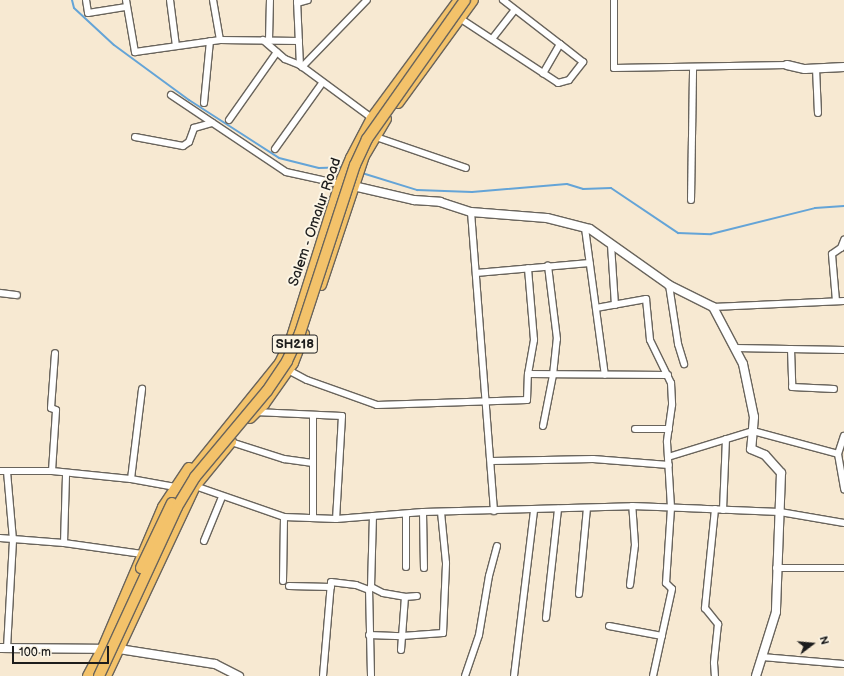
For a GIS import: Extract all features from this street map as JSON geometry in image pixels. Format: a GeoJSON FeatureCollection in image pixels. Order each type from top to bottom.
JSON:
{"type":"FeatureCollection","features":[{"type":"Feature","properties":{"kind":"main road","name":"Salem - Omalur Road"},"geometry":{"type":"LineString","coordinates":[[291,340],[340,184],[347,168],[372,118],[458,0]]}},
{"type":"Feature","properties":{"kind":"main road","name":"SH218"},"geometry":{"type":"LineString","coordinates":[[99,676],[177,507],[195,477],[267,391],[287,361],[300,333],[354,165],[367,139],[465,0]]}},
{"type":"Feature","properties":{"kind":"main road"},"geometry":{"type":"LineString","coordinates":[[106,676],[195,486],[255,412],[264,404],[288,370],[308,322],[359,172],[376,136],[461,19],[473,0]]}},
{"type":"Feature","properties":{"kind":"main road","name":"SH218"},"geometry":{"type":"LineString","coordinates":[[93,676],[171,504],[203,456],[264,386],[280,363],[291,340]]}},
{"type":"Feature","properties":{"kind":"main road"},"geometry":{"type":"LineString","coordinates":[[88,676],[103,648],[142,554],[175,487],[198,454],[253,392],[291,340]]}},
{"type":"Feature","properties":{"kind":"street"},"geometry":{"type":"LineString","coordinates":[[86,0],[88,12],[127,7]]}},
{"type":"Feature","properties":{"kind":"street"},"geometry":{"type":"LineString","coordinates":[[126,0],[135,52],[220,40],[299,41]]}},
{"type":"Feature","properties":{"kind":"street"},"geometry":{"type":"LineString","coordinates":[[170,0],[176,46]]}},
{"type":"Feature","properties":{"kind":"street"},"geometry":{"type":"LineString","coordinates":[[213,0],[220,40]]}},
{"type":"Feature","properties":{"kind":"street"},"geometry":{"type":"LineString","coordinates":[[270,0],[266,40],[277,52],[301,66],[372,118]]}},
{"type":"Feature","properties":{"kind":"street"},"geometry":{"type":"LineString","coordinates":[[301,66],[297,2],[308,0]]}},
{"type":"Feature","properties":{"kind":"street"},"geometry":{"type":"LineString","coordinates":[[301,66],[367,0]]}},
{"type":"Feature","properties":{"kind":"street"},"geometry":{"type":"LineString","coordinates":[[461,19],[558,83],[569,80],[583,62],[503,0]]}},
{"type":"Feature","properties":{"kind":"street"},"geometry":{"type":"LineString","coordinates":[[614,0],[614,68],[787,66],[816,68],[844,67]]}},
{"type":"Feature","properties":{"kind":"street"},"geometry":{"type":"LineString","coordinates":[[492,39],[515,10]]}},
{"type":"Feature","properties":{"kind":"street"},"geometry":{"type":"LineString","coordinates":[[204,103],[210,41]]}},
{"type":"Feature","properties":{"kind":"street"},"geometry":{"type":"LineString","coordinates":[[543,73],[560,44]]}},
{"type":"Feature","properties":{"kind":"street"},"geometry":{"type":"LineString","coordinates":[[229,120],[277,52]]}},
{"type":"Feature","properties":{"kind":"street"},"geometry":{"type":"LineString","coordinates":[[691,200],[693,67]]}},
{"type":"Feature","properties":{"kind":"street"},"geometry":{"type":"LineString","coordinates":[[816,68],[818,113]]}},
{"type":"Feature","properties":{"kind":"street"},"geometry":{"type":"LineString","coordinates":[[275,148],[323,82]]}},
{"type":"Feature","properties":{"kind":"street"},"geometry":{"type":"LineString","coordinates":[[170,95],[286,172],[414,200],[440,202],[471,212],[547,218],[585,228],[669,284],[713,307],[844,301]]}},
{"type":"Feature","properties":{"kind":"street"},"geometry":{"type":"LineString","coordinates":[[135,137],[183,146],[189,142],[194,128],[212,122]]}},
{"type":"Feature","properties":{"kind":"street"},"geometry":{"type":"LineString","coordinates":[[376,136],[466,168]]}},
{"type":"Feature","properties":{"kind":"street"},"geometry":{"type":"LineString","coordinates":[[471,212],[494,511]]}},
{"type":"Feature","properties":{"kind":"street"},"geometry":{"type":"LineString","coordinates":[[585,228],[605,374]]}},
{"type":"Feature","properties":{"kind":"street"},"geometry":{"type":"LineString","coordinates":[[836,301],[832,254],[841,248],[844,240]]}},
{"type":"Feature","properties":{"kind":"street"},"geometry":{"type":"LineString","coordinates":[[611,245],[616,305]]}},
{"type":"Feature","properties":{"kind":"street"},"geometry":{"type":"LineString","coordinates":[[476,273],[590,263]]}},
{"type":"Feature","properties":{"kind":"street"},"geometry":{"type":"LineString","coordinates":[[543,426],[553,375],[557,339],[548,266]]}},
{"type":"Feature","properties":{"kind":"street"},"geometry":{"type":"LineString","coordinates":[[288,370],[307,380],[377,405],[486,400],[527,400],[528,374],[534,340],[528,268]]}},
{"type":"Feature","properties":{"kind":"street"},"geometry":{"type":"LineString","coordinates":[[669,284],[677,338],[684,364]]}},
{"type":"Feature","properties":{"kind":"street"},"geometry":{"type":"LineString","coordinates":[[0,293],[17,295]]}},
{"type":"Feature","properties":{"kind":"street"},"geometry":{"type":"LineString","coordinates":[[596,308],[646,299],[650,340],[668,375],[672,405],[668,457],[671,508],[666,582],[672,589],[653,676]]}},
{"type":"Feature","properties":{"kind":"street"},"geometry":{"type":"LineString","coordinates":[[713,307],[743,364],[754,417],[751,449],[765,455],[781,473],[776,568],[776,612],[756,676]]}},
{"type":"Feature","properties":{"kind":"street"},"geometry":{"type":"LineString","coordinates":[[734,348],[844,350]]}},
{"type":"Feature","properties":{"kind":"street"},"geometry":{"type":"LineString","coordinates":[[791,349],[792,387],[834,388]]}},
{"type":"Feature","properties":{"kind":"street"},"geometry":{"type":"LineString","coordinates":[[52,471],[56,410],[51,408],[55,353]]}},
{"type":"Feature","properties":{"kind":"street"},"geometry":{"type":"LineString","coordinates":[[528,374],[668,375]]}},
{"type":"Feature","properties":{"kind":"street"},"geometry":{"type":"LineString","coordinates":[[131,479],[142,389]]}},
{"type":"Feature","properties":{"kind":"street"},"geometry":{"type":"LineString","coordinates":[[255,412],[313,416],[342,416],[336,519]]}},
{"type":"Feature","properties":{"kind":"street"},"geometry":{"type":"LineString","coordinates":[[313,416],[313,518]]}},
{"type":"Feature","properties":{"kind":"street"},"geometry":{"type":"LineString","coordinates":[[635,429],[669,429]]}},
{"type":"Feature","properties":{"kind":"street"},"geometry":{"type":"LineString","coordinates":[[668,457],[753,431],[838,454]]}},
{"type":"Feature","properties":{"kind":"street"},"geometry":{"type":"LineString","coordinates":[[844,436],[838,454],[844,489]]}},
{"type":"Feature","properties":{"kind":"street"},"geometry":{"type":"LineString","coordinates":[[723,510],[726,439]]}},
{"type":"Feature","properties":{"kind":"street"},"geometry":{"type":"LineString","coordinates":[[231,442],[284,459],[313,463]]}},
{"type":"Feature","properties":{"kind":"street"},"geometry":{"type":"LineString","coordinates":[[491,461],[593,459],[669,465]]}},
{"type":"Feature","properties":{"kind":"street"},"geometry":{"type":"LineString","coordinates":[[175,487],[131,479],[66,474],[52,471],[3,471],[13,540],[3,648],[103,648],[215,664],[239,676]]}},
{"type":"Feature","properties":{"kind":"street"},"geometry":{"type":"LineString","coordinates":[[64,543],[66,474]]}},
{"type":"Feature","properties":{"kind":"street"},"geometry":{"type":"LineString","coordinates":[[195,486],[222,497],[284,517],[336,519],[423,512],[632,506],[780,512],[844,523]]}},
{"type":"Feature","properties":{"kind":"street"},"geometry":{"type":"LineString","coordinates":[[204,541],[222,497]]}},
{"type":"Feature","properties":{"kind":"street"},"geometry":{"type":"LineString","coordinates":[[630,585],[635,545],[632,506]]}},
{"type":"Feature","properties":{"kind":"street"},"geometry":{"type":"LineString","coordinates":[[579,594],[588,508]]}},
{"type":"Feature","properties":{"kind":"street"},"geometry":{"type":"LineString","coordinates":[[546,618],[558,509]]}},
{"type":"Feature","properties":{"kind":"street"},"geometry":{"type":"LineString","coordinates":[[715,509],[704,608],[718,624],[714,663],[715,676]]}},
{"type":"Feature","properties":{"kind":"street"},"geometry":{"type":"LineString","coordinates":[[514,676],[534,510]]}},
{"type":"Feature","properties":{"kind":"street"},"geometry":{"type":"LineString","coordinates":[[423,512],[424,568]]}},
{"type":"Feature","properties":{"kind":"street"},"geometry":{"type":"LineString","coordinates":[[369,635],[402,636],[443,633],[446,563],[441,512]]}},
{"type":"Feature","properties":{"kind":"street"},"geometry":{"type":"LineString","coordinates":[[406,514],[406,566]]}},
{"type":"Feature","properties":{"kind":"street"},"geometry":{"type":"LineString","coordinates":[[371,676],[369,635],[373,516]]}},
{"type":"Feature","properties":{"kind":"street"},"geometry":{"type":"LineString","coordinates":[[282,581],[284,517]]}},
{"type":"Feature","properties":{"kind":"street"},"geometry":{"type":"LineString","coordinates":[[0,538],[64,543],[142,554]]}},
{"type":"Feature","properties":{"kind":"street"},"geometry":{"type":"LineString","coordinates":[[465,676],[479,635],[489,576],[497,546]]}},
{"type":"Feature","properties":{"kind":"street"},"geometry":{"type":"LineString","coordinates":[[776,568],[844,568]]}},
{"type":"Feature","properties":{"kind":"street"},"geometry":{"type":"LineString","coordinates":[[323,676],[332,582],[356,585],[383,593],[406,597],[417,596]]}},
{"type":"Feature","properties":{"kind":"street"},"geometry":{"type":"LineString","coordinates":[[289,586],[331,587]]}},
{"type":"Feature","properties":{"kind":"street"},"geometry":{"type":"LineString","coordinates":[[401,650],[406,597]]}},
{"type":"Feature","properties":{"kind":"street"},"geometry":{"type":"LineString","coordinates":[[610,626],[662,636]]}},
{"type":"Feature","properties":{"kind":"street"},"geometry":{"type":"LineString","coordinates":[[762,657],[844,664]]}},
{"type":"Feature","properties":{"kind":"waterway"},"geometry":{"type":"LineString","coordinates":[[72,0],[74,8],[114,45],[189,100],[279,158],[319,168],[344,167]]}},
{"type":"Feature","properties":{"kind":"waterway"},"geometry":{"type":"LineString","coordinates":[[362,173],[417,190],[472,192],[567,184],[583,189],[611,188],[678,233],[711,234],[815,208],[844,206]]}}]}
